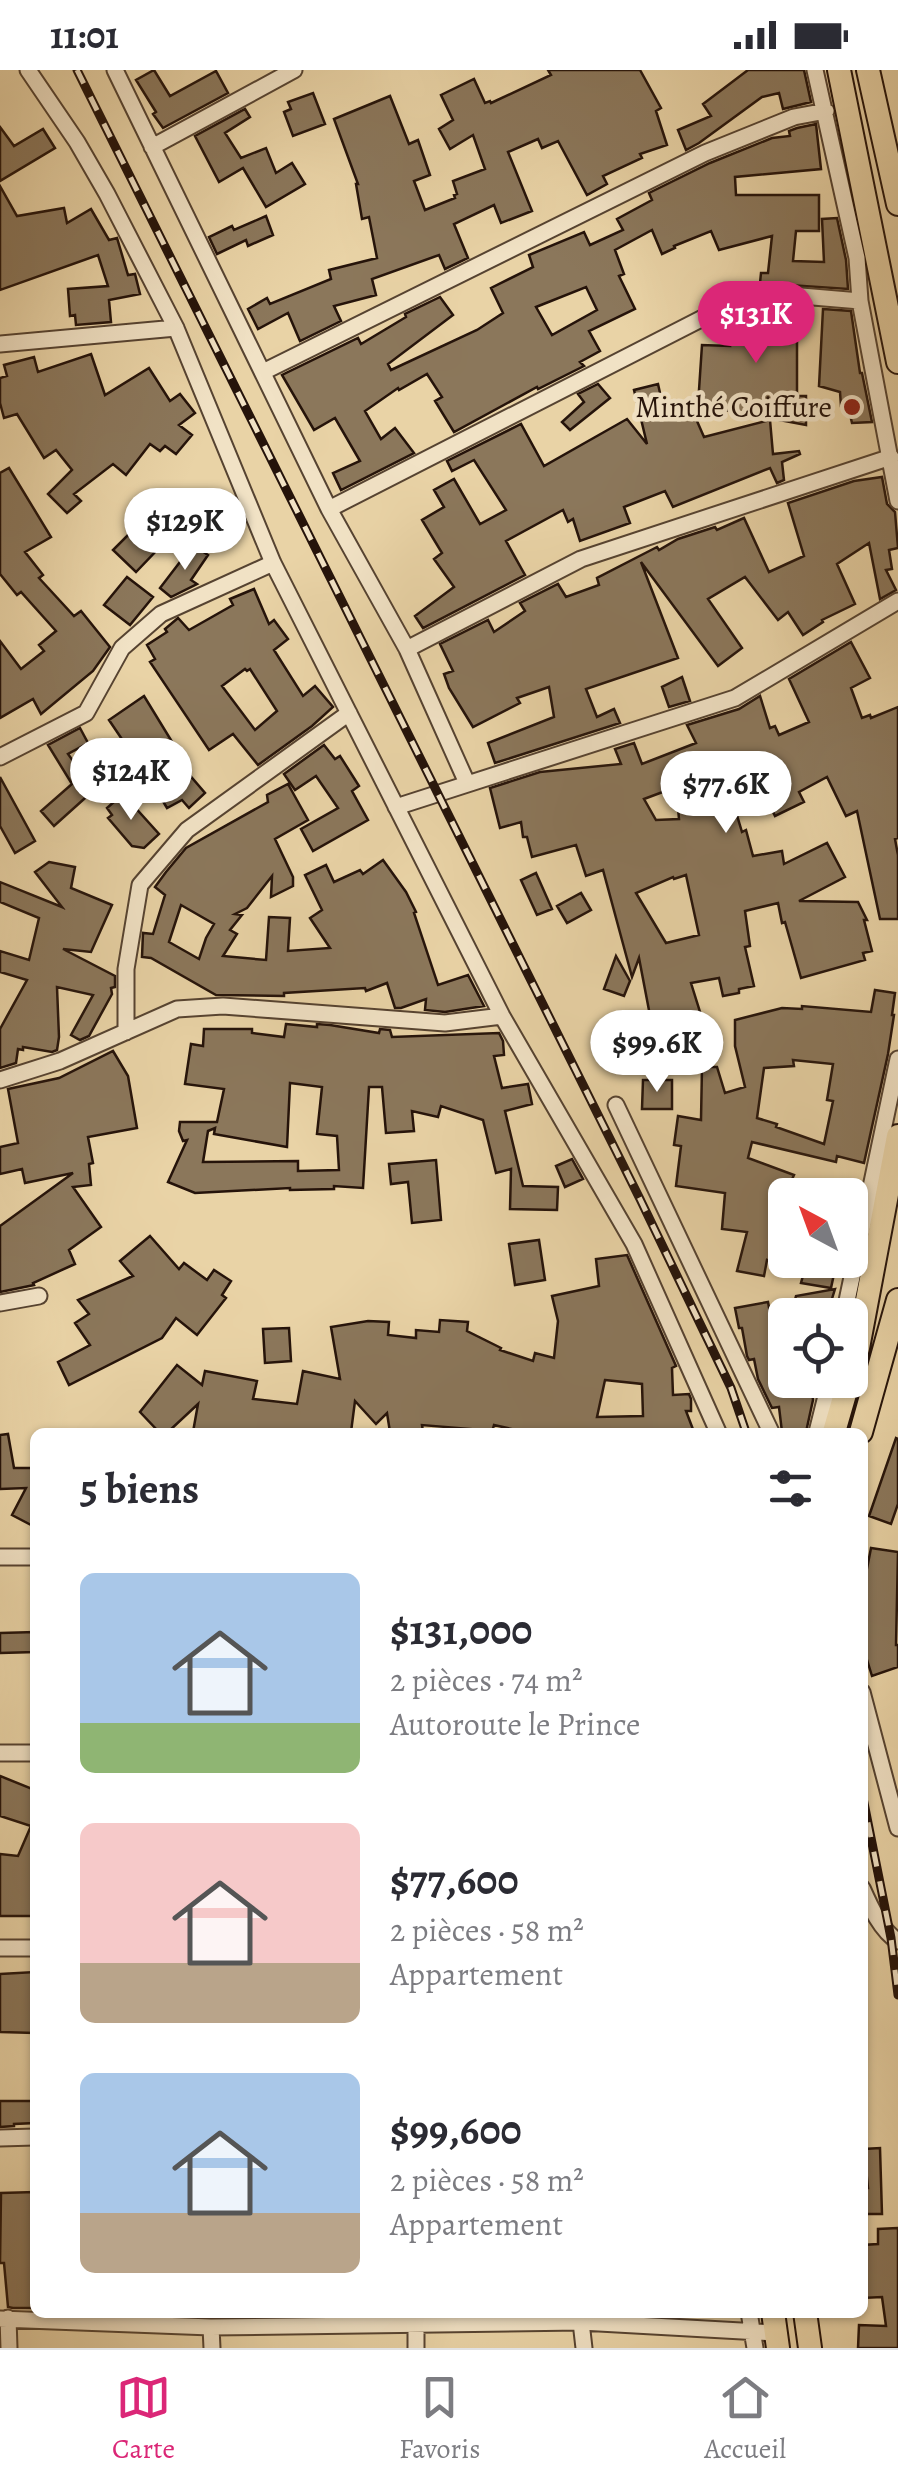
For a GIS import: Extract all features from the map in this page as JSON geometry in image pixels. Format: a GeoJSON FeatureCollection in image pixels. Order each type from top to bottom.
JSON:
{"type":"FeatureCollection","features":[{"type":"Feature","properties":{"kind":"main road"},"geometry":{"type":"LineString","coordinates":[[839,70],[898,362]]}},
{"type":"Feature","properties":{"kind":"main road"},"geometry":{"type":"LineString","coordinates":[[868,70],[898,204]]}},
{"type":"Feature","properties":{"kind":"main road"},"geometry":{"type":"LineString","coordinates":[[867,1298],[898,1136]]}},
{"type":"Feature","properties":{"kind":"main road"},"geometry":{"type":"LineString","coordinates":[[862,1428],[898,1300]]}},
{"type":"Feature","properties":{"kind":"main road"},"geometry":{"type":"LineString","coordinates":[[835,1428],[843,1398]]}},
{"type":"Feature","properties":{"kind":"main road"},"geometry":{"type":"LineString","coordinates":[[806,2318],[810,2348]]}},
{"type":"Feature","properties":{"kind":"street"},"geometry":{"type":"LineString","coordinates":[[28,70],[107,194],[176,328],[273,563],[502,1016],[634,1244],[716,1428]]}},
{"type":"Feature","properties":{"kind":"street"},"geometry":{"type":"LineString","coordinates":[[114,70],[328,509],[407,649],[467,783]]}},
{"type":"Feature","properties":{"kind":"street"},"geometry":{"type":"LineString","coordinates":[[152,148],[294,70]]}},
{"type":"Feature","properties":{"kind":"street"},"geometry":{"type":"LineString","coordinates":[[815,70],[858,258],[860,301],[898,501]]}},
{"type":"Feature","properties":{"kind":"street"},"geometry":{"type":"LineString","coordinates":[[263,372],[705,152],[794,116],[826,111]]}},
{"type":"Feature","properties":{"kind":"street"},"geometry":{"type":"LineString","coordinates":[[328,509],[742,298],[766,293],[860,301]]}},
{"type":"Feature","properties":{"kind":"street"},"geometry":{"type":"LineString","coordinates":[[0,344],[176,328]]}},
{"type":"Feature","properties":{"kind":"street"},"geometry":{"type":"LineString","coordinates":[[407,649],[581,559],[891,458]]}},
{"type":"Feature","properties":{"kind":"street"},"geometry":{"type":"LineString","coordinates":[[0,757],[86,713],[122,648],[161,614],[273,563]]}},
{"type":"Feature","properties":{"kind":"street"},"geometry":{"type":"LineString","coordinates":[[396,808],[735,698],[898,601]]}},
{"type":"Feature","properties":{"kind":"street"},"geometry":{"type":"LineString","coordinates":[[126,1032],[126,970],[140,885],[187,830],[348,713]]}},
{"type":"Feature","properties":{"kind":"street"},"geometry":{"type":"LineString","coordinates":[[0,1080],[60,1060],[177,1009],[223,1006],[445,1023],[502,1016]]}},
{"type":"Feature","properties":{"kind":"street"},"geometry":{"type":"LineString","coordinates":[[848,1298],[898,1059]]}},
{"type":"Feature","properties":{"kind":"street"},"geometry":{"type":"LineString","coordinates":[[616,1104],[769,1428]]}},
{"type":"Feature","properties":{"kind":"street"},"geometry":{"type":"LineString","coordinates":[[0,1303],[39,1296]]}},
{"type":"Feature","properties":{"kind":"street"},"geometry":{"type":"LineString","coordinates":[[818,1428],[826,1398]]}},
{"type":"Feature","properties":{"kind":"street"},"geometry":{"type":"LineString","coordinates":[[0,1558],[30,1557]]}},
{"type":"Feature","properties":{"kind":"street"},"geometry":{"type":"LineString","coordinates":[[868,1715],[898,1828]]}},
{"type":"Feature","properties":{"kind":"street"},"geometry":{"type":"LineString","coordinates":[[0,1753],[30,1752]]}},
{"type":"Feature","properties":{"kind":"street"},"geometry":{"type":"LineString","coordinates":[[868,1903],[891,1938],[898,1941]]}},
{"type":"Feature","properties":{"kind":"street"},"geometry":{"type":"LineString","coordinates":[[0,1948],[30,1948]]}},
{"type":"Feature","properties":{"kind":"street"},"geometry":{"type":"LineString","coordinates":[[0,2138],[30,2137]]}},
{"type":"Feature","properties":{"kind":"street"},"geometry":{"type":"LineString","coordinates":[[9,2348],[4,2319],[219,2322],[416,2318],[581,2322],[767,2335]]}},
{"type":"Feature","properties":{"kind":"street"},"geometry":{"type":"LineString","coordinates":[[416,2318],[416,2348]]}},
{"type":"Feature","properties":{"kind":"street"},"geometry":{"type":"LineString","coordinates":[[212,2348],[219,2322]]}},
{"type":"Feature","properties":{"kind":"street"},"geometry":{"type":"LineString","coordinates":[[581,2322],[584,2348]]}},
{"type":"Feature","properties":{"kind":"building"},"geometry":{"type":"Polygon","coordinates":[[[154,70],[170,96],[216,71],[228,93],[163,128],[136,80],[154,70]]]}},
{"type":"Feature","properties":{"kind":"building"},"geometry":{"type":"Polygon","coordinates":[[[548,70],[640,70],[661,108],[656,111],[667,145],[640,154],[642,158],[603,176],[607,184],[587,195],[558,141],[542,148],[538,139],[508,152],[532,211],[501,223],[494,205],[454,224],[468,258],[445,269],[439,255],[372,279],[376,295],[334,306],[341,321],[300,341],[288,313],[258,329],[248,309],[267,298],[270,304],[331,279],[329,270],[377,258],[369,217],[362,219],[358,184],[334,119],[390,96],[409,144],[418,140],[430,175],[414,181],[425,210],[455,198],[453,181],[485,169],[473,135],[450,149],[439,129],[453,120],[441,95],[474,79],[485,103],[491,103],[551,75],[548,70]]]}},
{"type":"Feature","properties":{"kind":"building"},"geometry":{"type":"Polygon","coordinates":[[[748,70],[804,70],[811,102],[783,109],[779,93],[762,97],[686,150],[678,130],[711,116],[703,104],[748,70]]]}},
{"type":"Feature","properties":{"kind":"building"},"geometry":{"type":"Polygon","coordinates":[[[313,93],[325,124],[293,136],[284,112],[291,109],[288,102],[313,93]]]}},
{"type":"Feature","properties":{"kind":"building"},"geometry":{"type":"Polygon","coordinates":[[[245,109],[250,117],[225,133],[241,158],[266,148],[276,173],[292,163],[305,184],[266,207],[243,168],[219,182],[195,136],[245,109]]]}},
{"type":"Feature","properties":{"kind":"building"},"geometry":{"type":"Polygon","coordinates":[[[816,124],[821,169],[735,177],[736,195],[819,195],[819,231],[796,231],[793,261],[824,262],[822,219],[837,218],[848,289],[760,283],[761,273],[768,273],[772,236],[719,250],[711,231],[662,254],[652,230],[615,250],[624,274],[619,276],[635,309],[589,331],[600,351],[580,362],[584,366],[454,432],[435,401],[442,397],[427,374],[398,388],[365,411],[381,439],[395,428],[414,453],[341,490],[333,473],[360,461],[335,418],[314,430],[282,375],[358,338],[361,344],[406,317],[405,314],[440,297],[453,315],[388,364],[391,370],[477,330],[503,313],[491,288],[533,267],[529,255],[584,232],[590,245],[623,230],[617,219],[652,200],[649,193],[710,163],[772,138],[790,136],[789,131],[816,124]],[[586,287],[536,307],[552,335],[597,310],[586,287]]]}},
{"type":"Feature","properties":{"kind":"building"},"geometry":{"type":"Polygon","coordinates":[[[0,127],[14,146],[43,129],[55,148],[0,181],[0,127]]]}},
{"type":"Feature","properties":{"kind":"building"},"geometry":{"type":"Polygon","coordinates":[[[0,186],[17,216],[64,208],[67,223],[91,209],[109,240],[117,238],[128,275],[135,274],[140,294],[109,300],[111,322],[76,325],[75,315],[70,316],[68,289],[108,286],[98,255],[0,290],[0,186]]]}},
{"type":"Feature","properties":{"kind":"building"},"geometry":{"type":"Polygon","coordinates":[[[266,216],[273,235],[248,246],[246,240],[217,254],[209,237],[266,216]]]}},
{"type":"Feature","properties":{"kind":"building"},"geometry":{"type":"Polygon","coordinates":[[[767,304],[797,307],[797,396],[806,396],[806,425],[698,405],[702,345],[730,346],[726,319],[767,304]]]}},
{"type":"Feature","properties":{"kind":"building"},"geometry":{"type":"Polygon","coordinates":[[[823,309],[851,311],[872,422],[852,423],[848,406],[841,406],[840,392],[819,386],[823,309]]]}},
{"type":"Feature","properties":{"kind":"building"},"geometry":{"type":"Polygon","coordinates":[[[91,354],[105,395],[149,368],[170,401],[180,394],[195,413],[179,425],[192,435],[176,454],[165,446],[160,451],[150,444],[126,475],[113,464],[74,494],[81,501],[67,513],[48,494],[72,470],[56,450],[44,458],[17,414],[4,418],[0,378],[7,376],[4,365],[34,357],[38,372],[91,354]]]}},
{"type":"Feature","properties":{"kind":"building"},"geometry":{"type":"Polygon","coordinates":[[[598,384],[610,398],[570,430],[562,422],[584,402],[578,394],[598,384]]]}},
{"type":"Feature","properties":{"kind":"building"},"geometry":{"type":"Polygon","coordinates":[[[658,384],[665,415],[690,405],[704,437],[770,420],[773,454],[800,454],[782,462],[784,480],[777,483],[770,468],[673,507],[665,491],[624,507],[630,523],[580,541],[573,519],[568,522],[563,510],[506,541],[525,575],[423,628],[415,616],[454,587],[434,559],[442,553],[422,520],[444,507],[434,490],[454,479],[480,524],[506,510],[474,460],[452,471],[447,461],[521,424],[544,466],[627,419],[647,444],[634,390],[658,384]]]}},
{"type":"Feature","properties":{"kind":"building"},"geometry":{"type":"Polygon","coordinates":[[[9,468],[51,537],[25,552],[43,575],[39,578],[74,616],[81,611],[110,647],[93,671],[41,714],[33,699],[0,718],[0,641],[21,669],[44,651],[39,645],[56,631],[0,574],[0,473],[9,468]]]}},
{"type":"Feature","properties":{"kind":"building"},"geometry":{"type":"Polygon","coordinates":[[[882,477],[887,504],[895,512],[898,548],[889,550],[892,569],[886,570],[896,590],[880,599],[869,543],[837,564],[855,604],[822,620],[803,635],[788,612],[778,620],[745,577],[708,599],[742,648],[718,666],[641,562],[678,658],[586,689],[597,717],[614,709],[620,723],[495,763],[488,743],[554,717],[549,687],[517,698],[520,703],[473,727],[449,688],[444,674],[453,671],[440,644],[488,620],[494,632],[525,611],[520,603],[558,584],[566,597],[599,585],[597,578],[657,547],[659,550],[678,539],[715,527],[717,530],[744,518],[769,572],[804,556],[788,503],[854,481],[882,477]]]}},
{"type":"Feature","properties":{"kind":"building"},"geometry":{"type":"Polygon","coordinates":[[[186,490],[204,501],[136,572],[113,550],[143,520],[159,535],[186,490]]]}},
{"type":"Feature","properties":{"kind":"building"},"geometry":{"type":"Polygon","coordinates":[[[193,545],[208,555],[191,580],[197,584],[171,597],[160,588],[193,545]]]}},
{"type":"Feature","properties":{"kind":"building"},"geometry":{"type":"Polygon","coordinates":[[[127,577],[153,597],[130,625],[104,605],[127,577]]]}},
{"type":"Feature","properties":{"kind":"building"},"geometry":{"type":"Polygon","coordinates":[[[254,589],[269,624],[274,620],[288,639],[274,650],[303,696],[315,686],[333,707],[258,765],[233,734],[209,750],[150,662],[155,659],[147,645],[167,632],[165,629],[178,618],[189,630],[233,605],[230,599],[254,589]],[[250,669],[222,686],[255,730],[277,711],[250,669]]]}},
{"type":"Feature","properties":{"kind":"building"},"geometry":{"type":"Polygon","coordinates":[[[851,642],[870,678],[851,688],[862,718],[898,707],[898,919],[880,919],[857,811],[846,816],[827,777],[799,792],[804,802],[775,816],[764,793],[733,802],[753,856],[782,851],[784,864],[827,843],[845,877],[799,901],[858,902],[867,920],[872,951],[863,953],[865,960],[801,978],[778,903],[745,911],[750,946],[745,947],[754,986],[723,996],[719,978],[691,983],[700,1012],[685,1016],[685,1020],[652,1026],[639,958],[632,977],[603,870],[586,876],[576,845],[532,857],[521,822],[500,828],[490,788],[540,772],[621,764],[615,749],[634,743],[642,764],[696,743],[687,725],[739,709],[760,696],[770,728],[775,726],[779,735],[809,722],[789,679],[851,642]],[[676,787],[644,799],[656,820],[679,819],[676,787]],[[686,875],[636,893],[666,943],[699,935],[686,875]]]}},
{"type":"Feature","properties":{"kind":"building"},"geometry":{"type":"Polygon","coordinates":[[[682,677],[690,701],[669,707],[662,687],[682,677]]]}},
{"type":"Feature","properties":{"kind":"building"},"geometry":{"type":"Polygon","coordinates":[[[144,696],[185,763],[181,765],[205,793],[189,808],[182,800],[167,808],[109,720],[144,696]]]}},
{"type":"Feature","properties":{"kind":"building"},"geometry":{"type":"Polygon","coordinates":[[[80,728],[88,743],[68,754],[94,790],[54,826],[41,811],[72,784],[48,745],[80,728]]]}},
{"type":"Feature","properties":{"kind":"building"},"geometry":{"type":"Polygon","coordinates":[[[324,745],[335,759],[340,756],[359,786],[352,791],[368,820],[313,851],[301,829],[338,808],[316,776],[295,790],[284,774],[324,745]]]}},
{"type":"Feature","properties":{"kind":"building"},"geometry":{"type":"Polygon","coordinates":[[[0,777],[35,841],[15,853],[0,826],[0,777]]]}},
{"type":"Feature","properties":{"kind":"building"},"geometry":{"type":"Polygon","coordinates":[[[288,784],[308,820],[275,839],[293,877],[293,886],[271,897],[272,876],[247,908],[235,914],[242,915],[230,930],[237,934],[223,956],[266,960],[269,917],[290,918],[288,951],[330,948],[310,918],[322,910],[305,875],[326,865],[334,882],[360,870],[363,874],[383,860],[416,912],[438,985],[468,975],[484,1006],[445,1012],[425,1010],[426,999],[395,1008],[387,983],[366,991],[365,988],[284,996],[216,995],[151,958],[142,957],[143,933],[153,934],[165,895],[155,887],[166,872],[186,848],[268,802],[267,795],[288,784]],[[181,905],[169,942],[199,959],[214,924],[181,905]]]}},
{"type":"Feature","properties":{"kind":"building"},"geometry":{"type":"Polygon","coordinates":[[[123,794],[159,834],[144,848],[132,846],[108,818],[112,815],[107,808],[123,794]]]}},
{"type":"Feature","properties":{"kind":"building"},"geometry":{"type":"Polygon","coordinates":[[[49,862],[75,867],[71,888],[112,905],[91,952],[63,949],[115,976],[115,987],[111,988],[112,994],[89,1036],[80,1040],[71,1035],[93,995],[57,987],[57,1050],[23,1047],[18,1049],[16,1063],[0,1068],[0,1029],[27,980],[0,972],[0,951],[29,960],[39,918],[0,902],[0,882],[62,907],[35,872],[49,862]]]}},
{"type":"Feature","properties":{"kind":"building"},"geometry":{"type":"Polygon","coordinates":[[[536,873],[552,909],[537,915],[521,880],[536,873]]]}},
{"type":"Feature","properties":{"kind":"building"},"geometry":{"type":"Polygon","coordinates":[[[581,893],[591,910],[567,923],[557,906],[581,893]]]}},
{"type":"Feature","properties":{"kind":"building"},"geometry":{"type":"Polygon","coordinates":[[[616,956],[630,981],[624,996],[604,989],[616,956]]]}},
{"type":"Feature","properties":{"kind":"building"},"geometry":{"type":"Polygon","coordinates":[[[875,990],[895,993],[888,1054],[864,1163],[837,1156],[836,1162],[752,1142],[748,1158],[794,1175],[768,1178],[768,1260],[764,1276],[737,1271],[747,1232],[722,1229],[725,1193],[676,1186],[681,1146],[674,1145],[678,1116],[701,1120],[702,1067],[717,1067],[725,1093],[745,1087],[735,1046],[735,1020],[802,1006],[871,1012],[875,990]],[[793,1060],[794,1066],[764,1068],[757,1118],[824,1144],[833,1101],[827,1100],[833,1064],[793,1060]]]}},
{"type":"Feature","properties":{"kind":"building"},"geometry":{"type":"Polygon","coordinates":[[[286,1024],[330,1025],[379,1033],[380,1029],[390,1030],[392,1037],[499,1033],[504,1055],[494,1056],[502,1088],[528,1084],[532,1104],[505,1111],[523,1186],[558,1187],[557,1210],[510,1209],[511,1169],[496,1173],[483,1120],[441,1106],[438,1117],[412,1111],[414,1131],[386,1133],[382,1087],[369,1087],[363,1188],[195,1193],[168,1182],[187,1140],[183,1141],[179,1131],[180,1122],[217,1122],[224,1089],[185,1084],[191,1044],[203,1046],[204,1029],[252,1029],[252,1033],[284,1037],[286,1024]],[[290,1083],[287,1147],[214,1134],[215,1128],[208,1131],[203,1162],[298,1161],[298,1171],[339,1170],[337,1136],[317,1134],[322,1087],[290,1083]]]}},
{"type":"Feature","properties":{"kind":"building"},"geometry":{"type":"Polygon","coordinates":[[[113,1051],[128,1076],[137,1128],[88,1137],[93,1163],[89,1164],[91,1185],[73,1187],[101,1227],[69,1250],[75,1264],[34,1285],[0,1292],[0,1226],[73,1173],[25,1183],[22,1169],[0,1174],[0,1147],[18,1143],[8,1089],[59,1078],[113,1051]]]}},
{"type":"Feature","properties":{"kind":"building"},"geometry":{"type":"Polygon","coordinates":[[[643,1080],[672,1080],[672,1109],[642,1109],[643,1080]]]}},
{"type":"Feature","properties":{"kind":"building"},"geometry":{"type":"Polygon","coordinates":[[[572,1159],[583,1179],[565,1187],[556,1166],[572,1159]]]}},
{"type":"Feature","properties":{"kind":"building"},"geometry":{"type":"Polygon","coordinates":[[[436,1160],[441,1220],[412,1223],[408,1182],[391,1184],[389,1164],[436,1160]]]}},
{"type":"Feature","properties":{"kind":"building"},"geometry":{"type":"Polygon","coordinates":[[[150,1236],[179,1269],[184,1263],[207,1280],[214,1270],[231,1281],[222,1295],[226,1298],[197,1335],[176,1318],[162,1338],[69,1385],[58,1362],[90,1345],[75,1323],[89,1314],[78,1300],[133,1276],[120,1261],[150,1236]]]}},
{"type":"Feature","properties":{"kind":"building"},"geometry":{"type":"Polygon","coordinates":[[[539,1240],[545,1280],[515,1285],[509,1244],[539,1240]]]}},
{"type":"Feature","properties":{"kind":"building"},"geometry":{"type":"Polygon","coordinates":[[[627,1255],[676,1366],[672,1368],[673,1395],[689,1394],[691,1399],[691,1411],[686,1411],[692,1428],[389,1428],[387,1413],[376,1424],[355,1401],[352,1428],[194,1428],[198,1404],[172,1428],[155,1428],[140,1412],[177,1365],[202,1385],[205,1371],[257,1381],[253,1399],[297,1404],[303,1371],[340,1379],[331,1327],[368,1321],[389,1322],[388,1335],[416,1338],[416,1330],[439,1332],[440,1320],[468,1322],[467,1331],[500,1350],[533,1361],[535,1353],[554,1358],[558,1321],[552,1296],[599,1286],[596,1259],[627,1255]],[[605,1380],[597,1417],[643,1416],[642,1384],[605,1380]]]}},
{"type":"Feature","properties":{"kind":"building"},"geometry":{"type":"Polygon","coordinates":[[[802,1278],[833,1278],[831,1288],[801,1283],[802,1278]]]}},
{"type":"Feature","properties":{"kind":"building"},"geometry":{"type":"Polygon","coordinates":[[[835,1289],[832,1298],[796,1296],[835,1289]]]}},
{"type":"Feature","properties":{"kind":"building"},"geometry":{"type":"Polygon","coordinates":[[[768,1302],[768,1398],[813,1398],[807,1428],[782,1428],[779,1407],[772,1408],[758,1379],[754,1359],[747,1356],[735,1308],[768,1302]]]}},
{"type":"Feature","properties":{"kind":"building"},"geometry":{"type":"Polygon","coordinates":[[[289,1328],[291,1361],[265,1363],[263,1329],[289,1328]]]}},
{"type":"Feature","properties":{"kind":"building"},"geometry":{"type":"Polygon","coordinates":[[[8,1434],[14,1468],[30,1468],[30,1524],[12,1515],[26,1488],[0,1489],[0,1435],[8,1434]]]}},
{"type":"Feature","properties":{"kind":"building"},"geometry":{"type":"Polygon","coordinates":[[[896,1438],[898,1504],[891,1524],[869,1516],[896,1438]]]}},
{"type":"Feature","properties":{"kind":"building"},"geometry":{"type":"Polygon","coordinates":[[[871,1548],[898,1552],[898,1667],[872,1676],[868,1663],[871,1548]]]}},
{"type":"Feature","properties":{"kind":"building"},"geometry":{"type":"Polygon","coordinates":[[[30,1632],[30,1652],[0,1653],[0,1633],[30,1632]]]}},
{"type":"Feature","properties":{"kind":"building"},"geometry":{"type":"Polygon","coordinates":[[[0,1776],[30,1788],[30,1826],[0,1816],[0,1776]]]}},
{"type":"Feature","properties":{"kind":"building"},"geometry":{"type":"Polygon","coordinates":[[[30,1828],[30,1916],[0,1916],[0,1854],[18,1856],[30,1828]]]}},
{"type":"Feature","properties":{"kind":"building"},"geometry":{"type":"Polygon","coordinates":[[[30,1972],[30,2033],[0,2032],[0,1974],[30,1972]]]}},
{"type":"Feature","properties":{"kind":"building"},"geometry":{"type":"Polygon","coordinates":[[[0,2101],[30,2101],[30,2123],[0,2127],[0,2101]]]}},
{"type":"Feature","properties":{"kind":"building"},"geometry":{"type":"Polygon","coordinates":[[[880,2148],[882,2214],[868,2214],[868,2149],[880,2148]]]}},
{"type":"Feature","properties":{"kind":"building"},"geometry":{"type":"Polygon","coordinates":[[[30,2192],[30,2308],[8,2307],[4,2263],[0,2263],[1,2193],[30,2192]]]}},
{"type":"Feature","properties":{"kind":"building"},"geometry":{"type":"Polygon","coordinates":[[[898,2228],[898,2348],[858,2348],[859,2325],[886,2326],[882,2297],[868,2298],[868,2245],[878,2244],[878,2229],[898,2228]]]}},
{"type":"Feature","properties":{"kind":"railway"},"geometry":{"type":"LineString","coordinates":[[77,70],[640,1199],[731,1388],[745,1428]]}},
{"type":"Feature","properties":{"kind":"railway"},"geometry":{"type":"LineString","coordinates":[[868,1823],[898,1995]]}},
{"type":"Feature","properties":{"kind":"place","name":"Minthé Coiffure"},"geometry":{"type":"Point","coordinates":[852,407]}}]}
